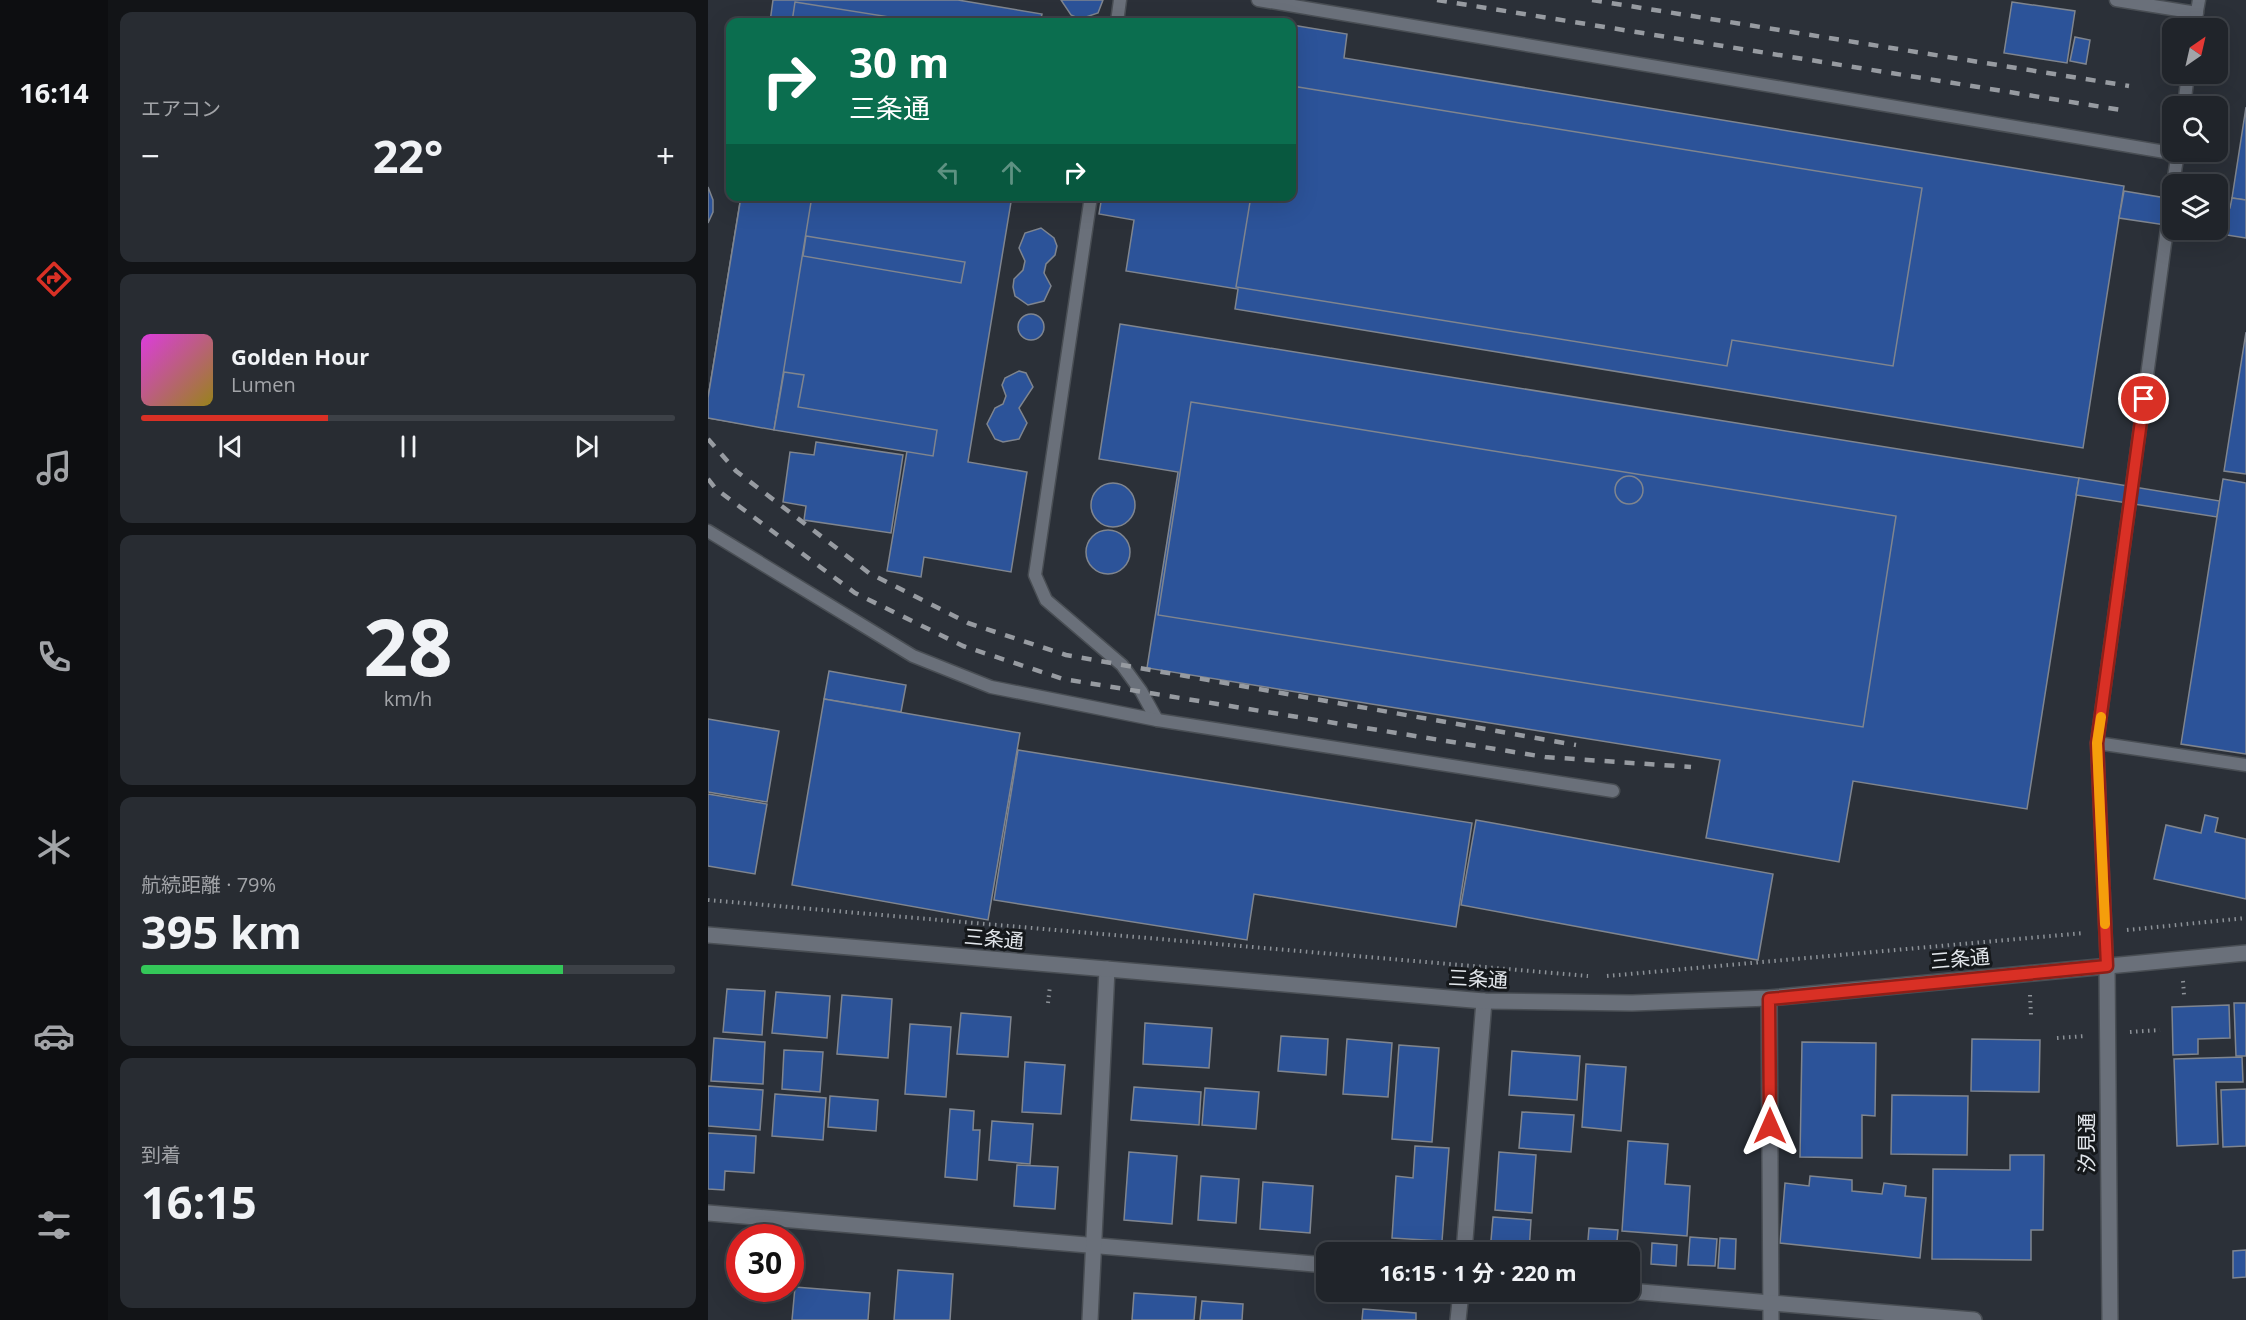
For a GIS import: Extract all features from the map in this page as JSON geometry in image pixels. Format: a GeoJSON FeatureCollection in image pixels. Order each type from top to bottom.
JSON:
{"type":"FeatureCollection","features":[{"type":"Feature","properties":{"kind":"street","name":"三条通"},"geometry":{"type":"LineString","coordinates":[[708,935],[1485,1001],[1632,1003],[1769,999],[2246,953]]}},
{"type":"Feature","properties":{"kind":"street","name":"汐見通"},"geometry":{"type":"LineString","coordinates":[[2107,966],[2110,1320]]}},
{"type":"Feature","properties":{"kind":"street"},"geometry":{"type":"LineString","coordinates":[[1090,1320],[1107,969]]}},
{"type":"Feature","properties":{"kind":"street"},"geometry":{"type":"LineString","coordinates":[[1769,999],[1771,1320]]}},
{"type":"Feature","properties":{"kind":"street"},"geometry":{"type":"LineString","coordinates":[[1465,1242],[1485,1001]]}},
{"type":"Feature","properties":{"kind":"street"},"geometry":{"type":"LineString","coordinates":[[708,1213],[1316,1264]]}},
{"type":"Feature","properties":{"kind":"street"},"geometry":{"type":"LineString","coordinates":[[1640,1292],[1974,1320]]}},
{"type":"Feature","properties":{"kind":"street"},"geometry":{"type":"LineString","coordinates":[[1458,1320],[1460,1302]]}},
{"type":"Feature","properties":{"kind":"lane"},"geometry":{"type":"LineString","coordinates":[[1118,18],[1120,0]]}},
{"type":"Feature","properties":{"kind":"lane"},"geometry":{"type":"LineString","coordinates":[[1258,0],[2162,151]]}},
{"type":"Feature","properties":{"kind":"lane"},"geometry":{"type":"LineString","coordinates":[[2115,0],[2196,13]]}},
{"type":"Feature","properties":{"kind":"lane"},"geometry":{"type":"LineString","coordinates":[[2195,18],[2199,0]]}},
{"type":"Feature","properties":{"kind":"lane"},"geometry":{"type":"LineString","coordinates":[[1090,201],[1035,575],[1046,600],[1122,666],[1157,720]]}},
{"type":"Feature","properties":{"kind":"lane"},"geometry":{"type":"LineString","coordinates":[[2107,966],[2097,743],[2165,240]]}},
{"type":"Feature","properties":{"kind":"lane"},"geometry":{"type":"LineString","coordinates":[[708,531],[913,656],[991,687],[1157,720],[1613,791]]}},
{"type":"Feature","properties":{"kind":"lane"},"geometry":{"type":"LineString","coordinates":[[2097,743],[2246,765]]}},
{"type":"Feature","properties":{"kind":"path"},"geometry":{"type":"LineString","coordinates":[[708,900],[1600,977],[2246,918]]}},
{"type":"Feature","properties":{"kind":"building"},"geometry":{"type":"Polygon","coordinates":[[[773,0],[958,0],[1042,14],[1041,18],[771,18],[773,0]]]}},
{"type":"Feature","properties":{"kind":"building"},"geometry":{"type":"Polygon","coordinates":[[[1061,0],[1103,0],[1098,13],[1083,18],[1071,15],[1061,0]]]}},
{"type":"Feature","properties":{"kind":"building"},"geometry":{"type":"Polygon","coordinates":[[[795,2],[896,18],[793,18],[795,2]]]}},
{"type":"Feature","properties":{"kind":"building"},"geometry":{"type":"Polygon","coordinates":[[[2012,2],[2075,11],[2067,63],[2004,53],[2012,2]]]}},
{"type":"Feature","properties":{"kind":"building"},"geometry":{"type":"Polygon","coordinates":[[[1296,26],[1347,34],[1344,58],[2124,186],[2083,448],[1235,309],[1238,289],[1126,271],[1134,220],[1099,214],[1101,201],[1296,201],[1296,26]]]}},
{"type":"Feature","properties":{"kind":"building"},"geometry":{"type":"Polygon","coordinates":[[[2075,37],[2090,40],[2086,64],[2070,61],[2075,37]]]}},
{"type":"Feature","properties":{"kind":"building"},"geometry":{"type":"Polygon","coordinates":[[[1296,87],[1922,188],[1893,366],[1732,340],[1727,366],[1236,287],[1250,201],[1296,201],[1296,87]]]}},
{"type":"Feature","properties":{"kind":"building"},"geometry":{"type":"Polygon","coordinates":[[[2246,107],[2246,200],[2232,198],[2246,107]]]}},
{"type":"Feature","properties":{"kind":"building"},"geometry":{"type":"Polygon","coordinates":[[[708,187],[713,200],[713,212],[708,223],[708,187]]]}},
{"type":"Feature","properties":{"kind":"building"},"geometry":{"type":"Polygon","coordinates":[[[2124,191],[2162,197],[2162,224],[2119,218],[2124,191]]]}},
{"type":"Feature","properties":{"kind":"building"},"geometry":{"type":"Polygon","coordinates":[[[2232,198],[2246,200],[2246,238],[2228,235],[2228,208],[2230,208],[2232,198]]]}},
{"type":"Feature","properties":{"kind":"building"},"geometry":{"type":"Polygon","coordinates":[[[740,201],[1011,201],[968,462],[1027,472],[1011,572],[924,557],[921,577],[887,571],[907,451],[708,418],[708,398],[740,201]]]}},
{"type":"Feature","properties":{"kind":"building"},"geometry":{"type":"Polygon","coordinates":[[[740,201],[811,201],[774,430],[708,418],[708,398],[740,201]]]}},
{"type":"Feature","properties":{"kind":"building"},"geometry":{"type":"Polygon","coordinates":[[[1041,228],[1054,238],[1057,246],[1055,255],[1046,264],[1044,273],[1051,286],[1044,301],[1028,305],[1015,296],[1013,287],[1014,279],[1023,270],[1025,261],[1019,248],[1025,233],[1041,228]]]}},
{"type":"Feature","properties":{"kind":"building"},"geometry":{"type":"Polygon","coordinates":[[[806,236],[965,262],[961,283],[803,256],[806,236]]]}},
{"type":"Feature","properties":{"kind":"building"},"geometry":{"type":"Polygon","coordinates":[[[1031,314],[1040,318],[1044,327],[1040,336],[1031,340],[1022,336],[1018,327],[1022,318],[1031,314]]]}},
{"type":"Feature","properties":{"kind":"building"},"geometry":{"type":"Polygon","coordinates":[[[1120,324],[2079,478],[2027,809],[1853,781],[1839,862],[1706,838],[1720,760],[1147,668],[1178,472],[1099,459],[1120,324]]]}},
{"type":"Feature","properties":{"kind":"building"},"geometry":{"type":"Polygon","coordinates":[[[2246,332],[2246,474],[2224,471],[2246,332]]]}},
{"type":"Feature","properties":{"kind":"building"},"geometry":{"type":"Polygon","coordinates":[[[1019,371],[1026,373],[1033,387],[1019,408],[1027,423],[1019,439],[1003,442],[995,439],[987,424],[995,408],[1003,404],[1006,396],[1002,385],[1005,378],[1019,371]]]}},
{"type":"Feature","properties":{"kind":"building"},"geometry":{"type":"Polygon","coordinates":[[[784,372],[804,375],[798,407],[937,430],[933,456],[774,430],[784,372]]]}},
{"type":"Feature","properties":{"kind":"building"},"geometry":{"type":"Polygon","coordinates":[[[1191,402],[1896,516],[1863,727],[1158,615],[1191,402]]]}},
{"type":"Feature","properties":{"kind":"building"},"geometry":{"type":"Polygon","coordinates":[[[816,442],[903,455],[891,533],[804,520],[806,506],[783,502],[790,452],[814,455],[816,442]]]}},
{"type":"Feature","properties":{"kind":"building"},"geometry":{"type":"Polygon","coordinates":[[[1629,476],[1639,480],[1643,490],[1639,500],[1629,504],[1619,500],[1615,490],[1619,480],[1629,476]]]}},
{"type":"Feature","properties":{"kind":"building"},"geometry":{"type":"Polygon","coordinates":[[[2079,478],[2220,501],[2217,517],[2076,495],[2079,478]]]}},
{"type":"Feature","properties":{"kind":"building"},"geometry":{"type":"Polygon","coordinates":[[[2223,479],[2246,483],[2246,754],[2181,744],[2223,479]]]}},
{"type":"Feature","properties":{"kind":"building"},"geometry":{"type":"Polygon","coordinates":[[[1113,483],[1128,490],[1135,505],[1128,520],[1113,527],[1098,520],[1091,505],[1098,490],[1113,483]]]}},
{"type":"Feature","properties":{"kind":"building"},"geometry":{"type":"Polygon","coordinates":[[[1108,530],[1123,537],[1130,552],[1123,567],[1108,574],[1093,567],[1086,552],[1093,537],[1108,530]]]}},
{"type":"Feature","properties":{"kind":"building"},"geometry":{"type":"Polygon","coordinates":[[[829,671],[906,685],[901,712],[824,699],[829,671]]]}},
{"type":"Feature","properties":{"kind":"building"},"geometry":{"type":"Polygon","coordinates":[[[824,699],[1020,733],[988,920],[792,885],[824,699]]]}},
{"type":"Feature","properties":{"kind":"building"},"geometry":{"type":"Polygon","coordinates":[[[708,719],[779,731],[767,802],[708,792],[708,719]]]}},
{"type":"Feature","properties":{"kind":"building"},"geometry":{"type":"Polygon","coordinates":[[[1018,750],[1472,823],[1456,927],[1254,894],[1247,940],[994,900],[1018,750]]]}},
{"type":"Feature","properties":{"kind":"building"},"geometry":{"type":"Polygon","coordinates":[[[708,794],[767,804],[755,874],[708,866],[708,794]]]}},
{"type":"Feature","properties":{"kind":"building"},"geometry":{"type":"Polygon","coordinates":[[[2205,815],[2218,818],[2215,832],[2246,839],[2246,899],[2154,879],[2166,825],[2201,833],[2205,815]]]}},
{"type":"Feature","properties":{"kind":"building"},"geometry":{"type":"Polygon","coordinates":[[[1476,820],[1773,874],[1758,960],[1461,905],[1476,820]]]}},
{"type":"Feature","properties":{"kind":"building"},"geometry":{"type":"Polygon","coordinates":[[[727,989],[765,991],[762,1035],[723,1032],[727,989]]]}},
{"type":"Feature","properties":{"kind":"building"},"geometry":{"type":"Polygon","coordinates":[[[776,992],[830,996],[827,1038],[772,1033],[776,992]]]}},
{"type":"Feature","properties":{"kind":"building"},"geometry":{"type":"Polygon","coordinates":[[[842,995],[892,999],[888,1058],[837,1054],[842,995]]]}},
{"type":"Feature","properties":{"kind":"building"},"geometry":{"type":"Polygon","coordinates":[[[2234,1003],[2246,1003],[2246,1056],[2236,1056],[2234,1003]]]}},
{"type":"Feature","properties":{"kind":"building"},"geometry":{"type":"Polygon","coordinates":[[[2229,1005],[2230,1038],[2198,1039],[2198,1054],[2173,1055],[2172,1007],[2229,1005]]]}},
{"type":"Feature","properties":{"kind":"building"},"geometry":{"type":"Polygon","coordinates":[[[961,1013],[1011,1017],[1008,1057],[957,1054],[961,1013]]]}},
{"type":"Feature","properties":{"kind":"building"},"geometry":{"type":"Polygon","coordinates":[[[1145,1023],[1212,1028],[1209,1068],[1143,1064],[1145,1023]]]}},
{"type":"Feature","properties":{"kind":"building"},"geometry":{"type":"Polygon","coordinates":[[[910,1024],[951,1027],[946,1097],[905,1094],[910,1024]]]}},
{"type":"Feature","properties":{"kind":"building"},"geometry":{"type":"Polygon","coordinates":[[[1281,1036],[1328,1039],[1326,1075],[1278,1071],[1281,1036]]]}},
{"type":"Feature","properties":{"kind":"building"},"geometry":{"type":"Polygon","coordinates":[[[714,1038],[765,1042],[763,1084],[711,1081],[714,1038]]]}},
{"type":"Feature","properties":{"kind":"building"},"geometry":{"type":"Polygon","coordinates":[[[1347,1039],[1392,1043],[1388,1097],[1343,1094],[1347,1039]]]}},
{"type":"Feature","properties":{"kind":"building"},"geometry":{"type":"Polygon","coordinates":[[[1972,1039],[2040,1040],[2039,1092],[1971,1091],[1972,1039]]]}},
{"type":"Feature","properties":{"kind":"building"},"geometry":{"type":"Polygon","coordinates":[[[1802,1042],[1876,1043],[1875,1116],[1862,1115],[1862,1158],[1800,1157],[1802,1042]]]}},
{"type":"Feature","properties":{"kind":"building"},"geometry":{"type":"Polygon","coordinates":[[[1399,1045],[1439,1048],[1432,1142],[1392,1139],[1399,1045]]]}},
{"type":"Feature","properties":{"kind":"building"},"geometry":{"type":"Polygon","coordinates":[[[784,1050],[823,1052],[820,1092],[782,1089],[784,1050]]]}},
{"type":"Feature","properties":{"kind":"building"},"geometry":{"type":"Polygon","coordinates":[[[1512,1051],[1580,1056],[1577,1100],[1509,1095],[1512,1051]]]}},
{"type":"Feature","properties":{"kind":"building"},"geometry":{"type":"Polygon","coordinates":[[[2242,1057],[2243,1082],[2216,1082],[2218,1144],[2177,1146],[2174,1059],[2242,1057]]]}},
{"type":"Feature","properties":{"kind":"building"},"geometry":{"type":"Polygon","coordinates":[[[1025,1062],[1065,1065],[1061,1114],[1022,1112],[1025,1062]]]}},
{"type":"Feature","properties":{"kind":"building"},"geometry":{"type":"Polygon","coordinates":[[[1586,1064],[1626,1067],[1621,1131],[1582,1127],[1586,1064]]]}},
{"type":"Feature","properties":{"kind":"building"},"geometry":{"type":"Polygon","coordinates":[[[708,1086],[763,1090],[760,1130],[708,1126],[708,1086]]]}},
{"type":"Feature","properties":{"kind":"building"},"geometry":{"type":"Polygon","coordinates":[[[1134,1087],[1201,1092],[1199,1125],[1131,1120],[1134,1087]]]}},
{"type":"Feature","properties":{"kind":"building"},"geometry":{"type":"Polygon","coordinates":[[[1205,1088],[1259,1092],[1256,1129],[1202,1125],[1205,1088]]]}},
{"type":"Feature","properties":{"kind":"building"},"geometry":{"type":"Polygon","coordinates":[[[2246,1089],[2246,1146],[2223,1147],[2221,1090],[2246,1089]]]}},
{"type":"Feature","properties":{"kind":"building"},"geometry":{"type":"Polygon","coordinates":[[[775,1094],[826,1098],[823,1140],[772,1136],[775,1094]]]}},
{"type":"Feature","properties":{"kind":"building"},"geometry":{"type":"Polygon","coordinates":[[[1892,1095],[1968,1096],[1967,1155],[1891,1154],[1892,1095]]]}},
{"type":"Feature","properties":{"kind":"building"},"geometry":{"type":"Polygon","coordinates":[[[830,1096],[878,1100],[876,1131],[828,1127],[830,1096]]]}},
{"type":"Feature","properties":{"kind":"building"},"geometry":{"type":"Polygon","coordinates":[[[950,1109],[974,1111],[973,1130],[980,1130],[977,1180],[945,1177],[950,1109]]]}},
{"type":"Feature","properties":{"kind":"building"},"geometry":{"type":"Polygon","coordinates":[[[1522,1112],[1574,1115],[1571,1152],[1519,1148],[1522,1112]]]}},
{"type":"Feature","properties":{"kind":"building"},"geometry":{"type":"Polygon","coordinates":[[[992,1121],[1033,1124],[1030,1164],[989,1160],[992,1121]]]}},
{"type":"Feature","properties":{"kind":"building"},"geometry":{"type":"Polygon","coordinates":[[[708,1133],[756,1136],[754,1173],[725,1171],[724,1190],[708,1189],[708,1133]]]}},
{"type":"Feature","properties":{"kind":"building"},"geometry":{"type":"Polygon","coordinates":[[[1628,1141],[1668,1144],[1665,1184],[1690,1186],[1687,1236],[1622,1231],[1628,1141]]]}},
{"type":"Feature","properties":{"kind":"building"},"geometry":{"type":"Polygon","coordinates":[[[1415,1146],[1449,1148],[1442,1241],[1392,1238],[1396,1176],[1413,1178],[1415,1146]]]}},
{"type":"Feature","properties":{"kind":"building"},"geometry":{"type":"Polygon","coordinates":[[[1129,1152],[1177,1156],[1172,1224],[1124,1220],[1129,1152]]]}},
{"type":"Feature","properties":{"kind":"building"},"geometry":{"type":"Polygon","coordinates":[[[1499,1152],[1536,1155],[1532,1213],[1495,1210],[1499,1152]]]}},
{"type":"Feature","properties":{"kind":"building"},"geometry":{"type":"Polygon","coordinates":[[[2010,1155],[2044,1155],[2043,1230],[2031,1230],[2031,1260],[1932,1259],[1933,1169],[2010,1170],[2010,1155]]]}},
{"type":"Feature","properties":{"kind":"building"},"geometry":{"type":"Polygon","coordinates":[[[1017,1165],[1058,1167],[1055,1209],[1014,1206],[1017,1165]]]}},
{"type":"Feature","properties":{"kind":"building"},"geometry":{"type":"Polygon","coordinates":[[[1201,1176],[1239,1179],[1236,1223],[1198,1220],[1201,1176]]]}},
{"type":"Feature","properties":{"kind":"building"},"geometry":{"type":"Polygon","coordinates":[[[1810,1176],[1852,1180],[1852,1191],[1882,1194],[1884,1183],[1906,1186],[1905,1196],[1926,1198],[1920,1258],[1780,1243],[1785,1183],[1809,1186],[1810,1176]]]}},
{"type":"Feature","properties":{"kind":"building"},"geometry":{"type":"Polygon","coordinates":[[[1263,1182],[1313,1186],[1310,1233],[1260,1229],[1263,1182]]]}},
{"type":"Feature","properties":{"kind":"building"},"geometry":{"type":"Polygon","coordinates":[[[1493,1217],[1531,1220],[1530,1242],[1491,1242],[1493,1217]]]}},
{"type":"Feature","properties":{"kind":"building"},"geometry":{"type":"Polygon","coordinates":[[[1589,1228],[1618,1230],[1617,1242],[1588,1242],[1589,1228]]]}},
{"type":"Feature","properties":{"kind":"building"},"geometry":{"type":"Polygon","coordinates":[[[1690,1237],[1717,1239],[1715,1266],[1688,1265],[1690,1237]]]}},
{"type":"Feature","properties":{"kind":"building"},"geometry":{"type":"Polygon","coordinates":[[[1720,1238],[1736,1239],[1735,1269],[1718,1268],[1720,1238]]]}},
{"type":"Feature","properties":{"kind":"building"},"geometry":{"type":"Polygon","coordinates":[[[1652,1243],[1677,1245],[1676,1266],[1651,1264],[1652,1243]]]}},
{"type":"Feature","properties":{"kind":"building"},"geometry":{"type":"Polygon","coordinates":[[[2246,1250],[2246,1277],[2233,1278],[2233,1251],[2246,1250]]]}},
{"type":"Feature","properties":{"kind":"building"},"geometry":{"type":"Polygon","coordinates":[[[898,1270],[953,1274],[950,1320],[894,1320],[898,1270]]]}},
{"type":"Feature","properties":{"kind":"building"},"geometry":{"type":"Polygon","coordinates":[[[804,1288],[870,1293],[868,1320],[792,1320],[794,1302],[804,1302],[804,1288]]]}},
{"type":"Feature","properties":{"kind":"building"},"geometry":{"type":"Polygon","coordinates":[[[1134,1293],[1196,1297],[1194,1320],[1132,1320],[1134,1293]]]}},
{"type":"Feature","properties":{"kind":"building"},"geometry":{"type":"Polygon","coordinates":[[[1202,1301],[1243,1304],[1242,1320],[1200,1320],[1202,1301]]]}},
{"type":"Feature","properties":{"kind":"building"},"geometry":{"type":"Polygon","coordinates":[[[1363,1309],[1416,1313],[1416,1320],[1362,1320],[1363,1309]]]}},
{"type":"Feature","properties":{"kind":"railway"},"geometry":{"type":"LineString","coordinates":[[1437,0],[2121,110]]}},
{"type":"Feature","properties":{"kind":"railway"},"geometry":{"type":"LineString","coordinates":[[1592,0],[2129,86]]}},
{"type":"Feature","properties":{"kind":"railway"},"geometry":{"type":"LineString","coordinates":[[708,439],[736,471],[869,573],[968,623],[1066,655],[1576,745]]}},
{"type":"Feature","properties":{"kind":"railway"},"geometry":{"type":"LineString","coordinates":[[708,479],[716,489],[855,593],[963,646],[1063,679],[1545,757],[1691,767]]}},
{"type":"Feature","properties":{"kind":"slow traffic"},"geometry":{"type":"LineString","coordinates":[[2101,717],[2097,743],[2105,924]]}},
{"type":"Feature","properties":{"kind":"route"},"geometry":{"type":"LineString","coordinates":[[1770,1126],[1769,999],[2107,966],[2097,743],[2144,399]]}}]}
